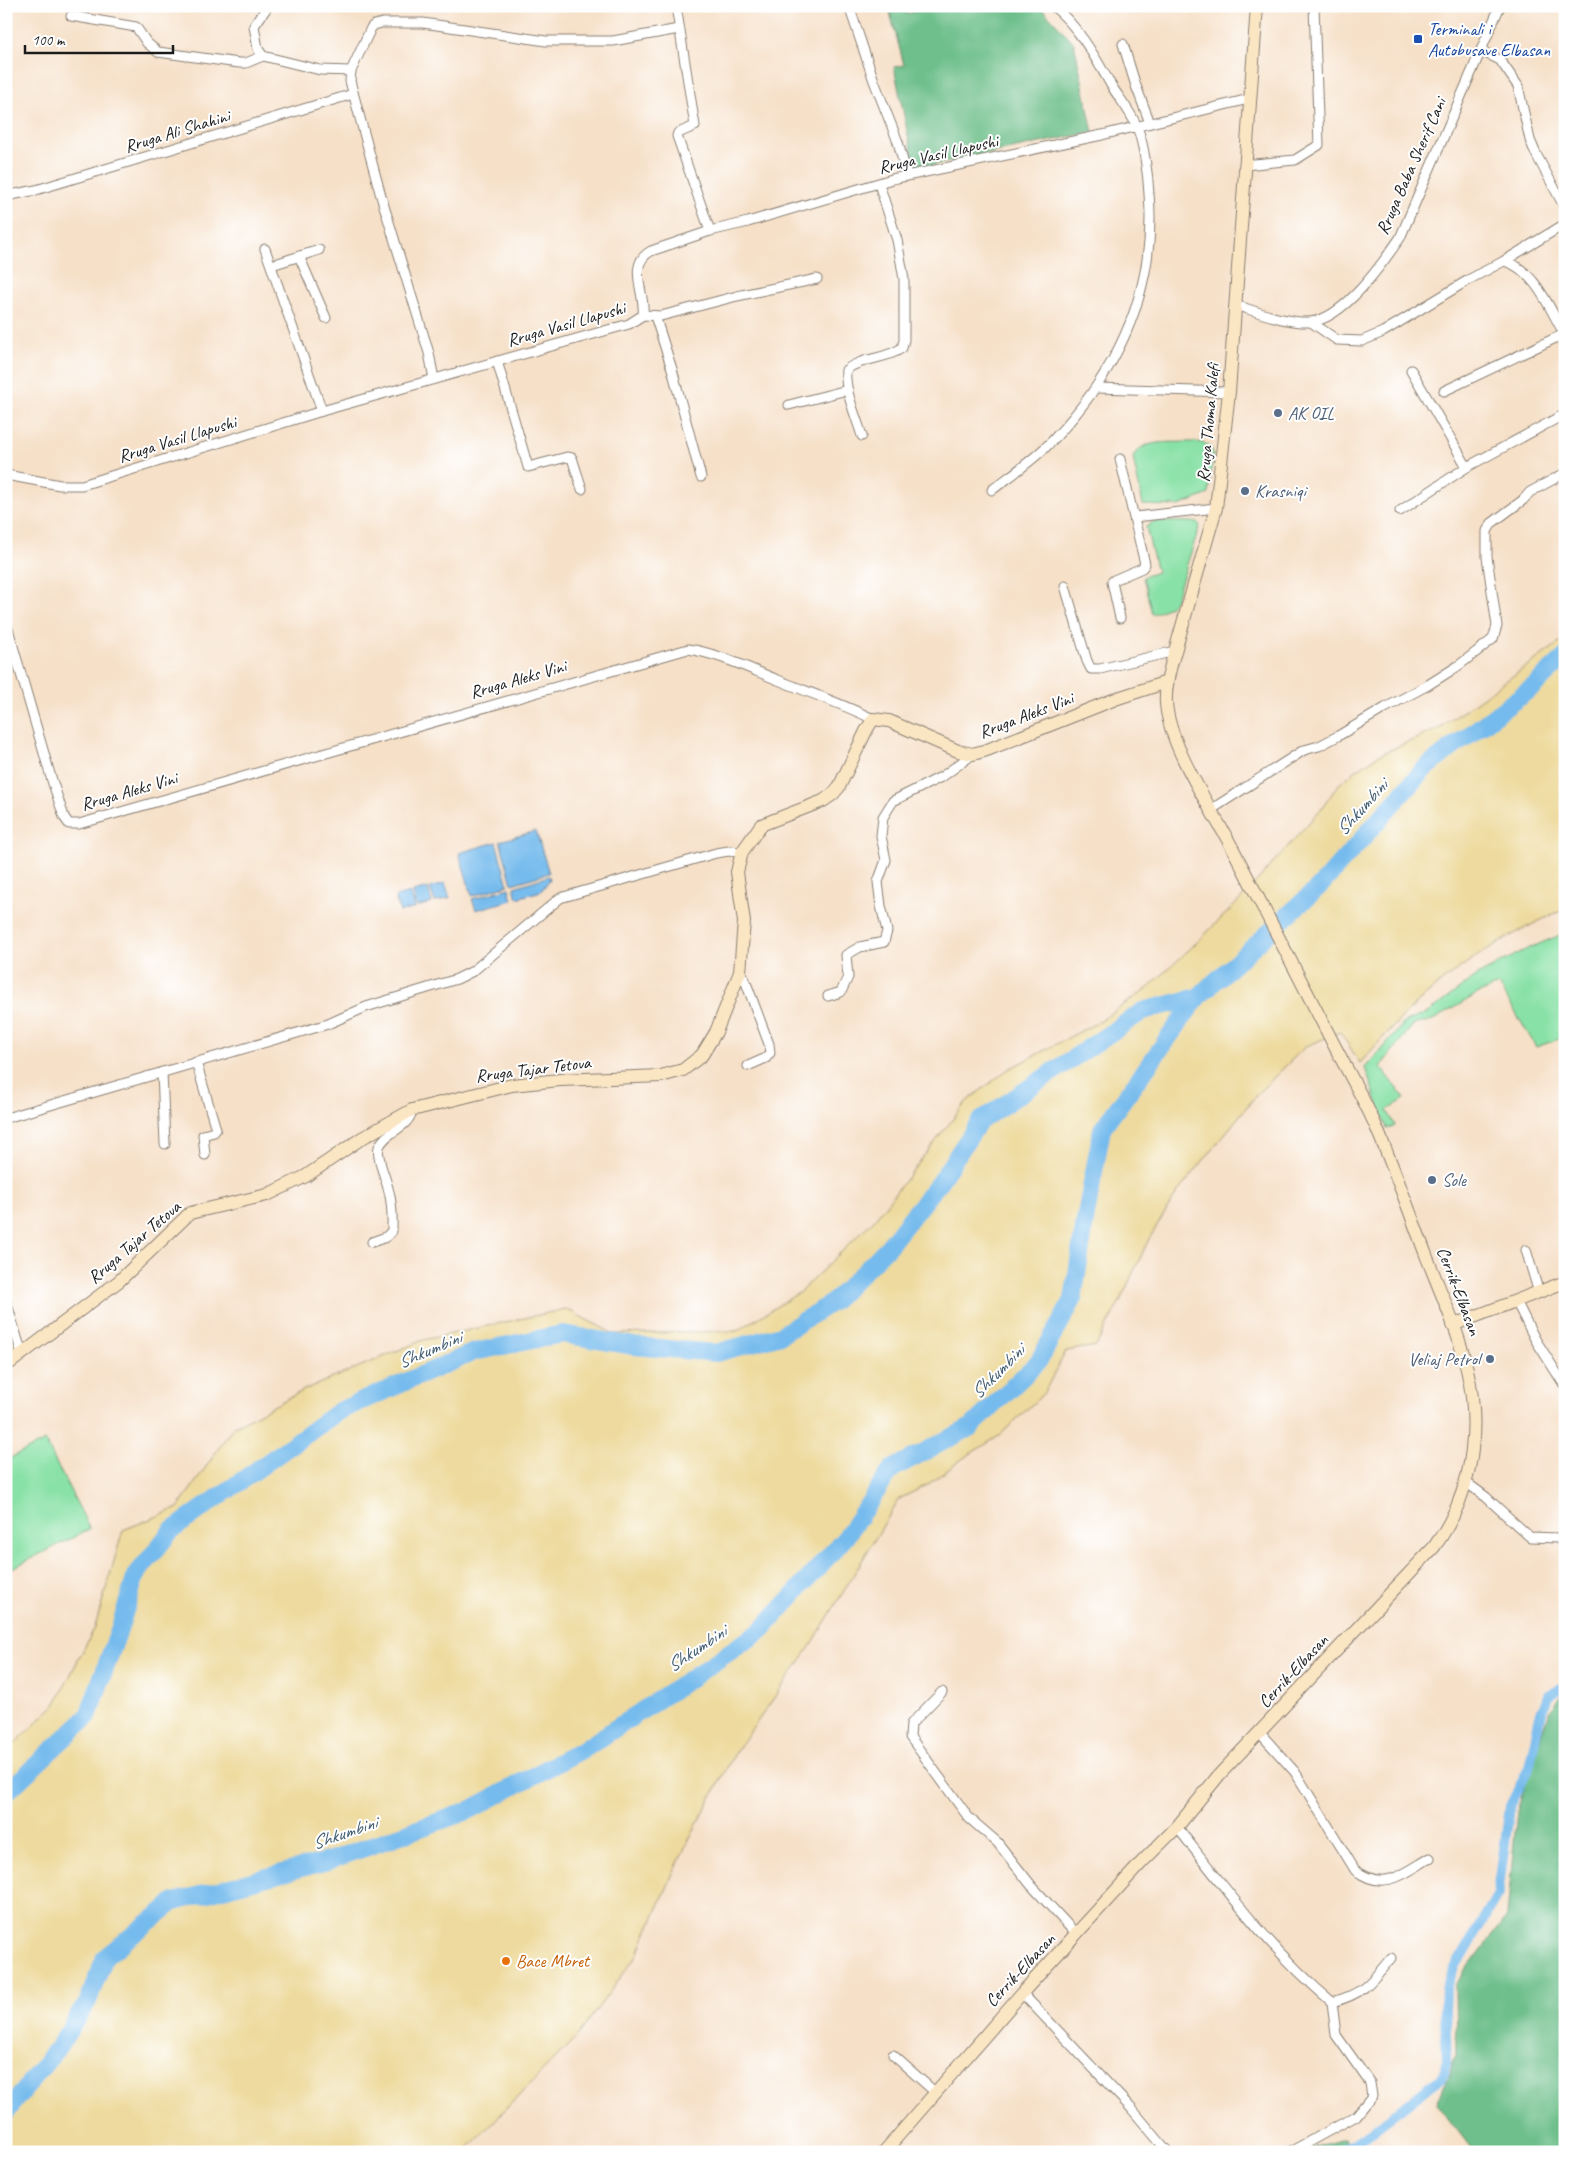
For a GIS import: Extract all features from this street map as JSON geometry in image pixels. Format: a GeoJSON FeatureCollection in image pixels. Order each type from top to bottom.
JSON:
{"type":"FeatureCollection","features":[{"type":"Feature","properties":{"kind":"main road","name":"Rruga Thoma Kalefi"},"geometry":{"type":"LineString","coordinates":[[1256,6],[1229,392],[1216,508],[1174,652],[1167,682],[1166,704],[1175,738],[1189,770],[1221,825],[1377,1129]]}},
{"type":"Feature","properties":{"kind":"main road","name":"Rruga Aleks Vini"},"geometry":{"type":"LineString","coordinates":[[873,720],[889,722],[958,751],[973,754],[1118,698],[1167,682]]}},
{"type":"Feature","properties":{"kind":"main road","name":"Rruga Tajar Tetova"},"geometry":{"type":"LineString","coordinates":[[6,1366],[119,1281],[190,1213],[267,1195],[306,1176],[362,1138],[412,1110],[512,1085],[560,1080],[661,1076],[683,1070],[702,1055],[716,1032],[740,972],[744,922],[737,872],[742,852],[761,825],[823,801],[833,794],[839,787],[873,720]]}},
{"type":"Feature","properties":{"kind":"main road","name":"Cerrik-Elbasan"},"geometry":{"type":"LineString","coordinates":[[884,2152],[1022,1993],[1176,1827],[1219,1775],[1434,1547],[1449,1527],[1467,1483],[1471,1449],[1472,1399],[1464,1355],[1377,1129]]}},
{"type":"Feature","properties":{"kind":"main road"},"geometry":{"type":"LineString","coordinates":[[1453,1325],[1565,1282]]}},
{"type":"Feature","properties":{"kind":"street"},"geometry":{"type":"LineString","coordinates":[[263,56],[258,49],[254,26],[268,6]]}},
{"type":"Feature","properties":{"kind":"street"},"geometry":{"type":"LineString","coordinates":[[676,6],[696,126],[678,133],[677,136],[710,231]]}},
{"type":"Feature","properties":{"kind":"street"},"geometry":{"type":"LineString","coordinates":[[849,6],[874,81],[892,125],[907,176]]}},
{"type":"Feature","properties":{"kind":"street"},"geometry":{"type":"LineString","coordinates":[[992,490],[1027,464],[1053,440],[1096,388],[1127,332],[1136,309],[1147,266],[1152,221],[1148,176],[1137,127],[1085,41],[1053,6]]}},
{"type":"Feature","properties":{"kind":"street"},"geometry":{"type":"LineString","coordinates":[[1244,164],[1295,160],[1319,145],[1314,6]]}},
{"type":"Feature","properties":{"kind":"street","name":"Rruga Baba Sherif Cani"},"geometry":{"type":"LineString","coordinates":[[1311,322],[1335,311],[1351,299],[1376,272],[1400,238],[1500,6]]}},
{"type":"Feature","properties":{"kind":"street"},"geometry":{"type":"LineString","coordinates":[[71,16],[128,24],[136,27],[147,43],[158,52],[239,63],[246,63],[263,56],[313,69],[351,71]]}},
{"type":"Feature","properties":{"kind":"street"},"geometry":{"type":"LineString","coordinates":[[434,379],[422,327],[350,81],[351,71],[371,28],[382,23],[423,23],[546,41],[613,40],[679,29]]}},
{"type":"Feature","properties":{"kind":"street"},"geometry":{"type":"LineString","coordinates":[[1124,44],[1136,86],[1150,124]]}},
{"type":"Feature","properties":{"kind":"street"},"geometry":{"type":"LineString","coordinates":[[1481,51],[1500,60],[1518,86],[1530,140],[1565,208]]}},
{"type":"Feature","properties":{"kind":"street","name":"Rruga Ali Shahini"},"geometry":{"type":"LineString","coordinates":[[8,195],[36,190],[228,134],[282,114],[353,94]]}},
{"type":"Feature","properties":{"kind":"street","name":"Rruga Vasil Llapushi"},"geometry":{"type":"LineString","coordinates":[[6,475],[60,485],[82,484],[322,411],[629,324],[638,320],[643,315],[638,271],[639,262],[643,256],[710,231],[748,222],[907,176],[1137,127],[1249,99]]}},
{"type":"Feature","properties":{"kind":"street"},"geometry":{"type":"LineString","coordinates":[[6,180],[8,195]]}},
{"type":"Feature","properties":{"kind":"street"},"geometry":{"type":"LineString","coordinates":[[862,436],[845,380],[846,370],[853,365],[895,353],[902,348],[904,340],[904,279],[897,240],[879,184]]}},
{"type":"Feature","properties":{"kind":"street"},"geometry":{"type":"LineString","coordinates":[[1235,305],[1291,320],[1311,322],[1337,340],[1362,341],[1383,332],[1470,278],[1504,261],[1565,224]]}},
{"type":"Feature","properties":{"kind":"street"},"geometry":{"type":"LineString","coordinates":[[266,249],[322,411]]}},
{"type":"Feature","properties":{"kind":"street"},"geometry":{"type":"LineString","coordinates":[[272,265],[319,250]]}},
{"type":"Feature","properties":{"kind":"street"},"geometry":{"type":"LineString","coordinates":[[299,256],[326,318]]}},
{"type":"Feature","properties":{"kind":"street"},"geometry":{"type":"LineString","coordinates":[[1444,391],[1564,335],[1533,282],[1516,265],[1504,261]]}},
{"type":"Feature","properties":{"kind":"street"},"geometry":{"type":"LineString","coordinates":[[643,315],[655,316],[817,279]]}},
{"type":"Feature","properties":{"kind":"street"},"geometry":{"type":"LineString","coordinates":[[655,316],[672,369],[701,477]]}},
{"type":"Feature","properties":{"kind":"street"},"geometry":{"type":"LineString","coordinates":[[497,361],[528,468],[572,458],[582,489]]}},
{"type":"Feature","properties":{"kind":"street"},"geometry":{"type":"LineString","coordinates":[[1411,370],[1467,467]]}},
{"type":"Feature","properties":{"kind":"street"},"geometry":{"type":"LineString","coordinates":[[1096,388],[1229,392]]}},
{"type":"Feature","properties":{"kind":"street"},"geometry":{"type":"LineString","coordinates":[[789,405],[848,390]]}},
{"type":"Feature","properties":{"kind":"street"},"geometry":{"type":"LineString","coordinates":[[1400,511],[1467,467],[1565,414]]}},
{"type":"Feature","properties":{"kind":"street"},"geometry":{"type":"LineString","coordinates":[[1120,459],[1145,564],[1142,568],[1112,582],[1120,618]]}},
{"type":"Feature","properties":{"kind":"street"},"geometry":{"type":"LineString","coordinates":[[1212,809],[1304,750],[1320,746],[1444,676],[1493,639],[1497,626],[1487,557],[1487,531],[1492,523],[1523,500],[1530,492],[1565,473]]}},
{"type":"Feature","properties":{"kind":"street"},"geometry":{"type":"LineString","coordinates":[[1134,517],[1216,508]]}},
{"type":"Feature","properties":{"kind":"street"},"geometry":{"type":"LineString","coordinates":[[1065,586],[1087,661],[1091,668],[1100,669],[1174,652]]}},
{"type":"Feature","properties":{"kind":"street","name":"Rruga Aleks Vini"},"geometry":{"type":"LineString","coordinates":[[6,622],[50,774],[68,824],[79,824],[688,649],[730,660],[850,707],[873,720]]}},
{"type":"Feature","properties":{"kind":"street"},"geometry":{"type":"LineString","coordinates":[[828,996],[842,992],[848,977],[846,955],[860,947],[884,942],[888,931],[881,906],[878,882],[886,860],[881,836],[883,817],[893,802],[943,776],[973,754]]}},
{"type":"Feature","properties":{"kind":"street"},"geometry":{"type":"LineString","coordinates":[[6,1118],[328,1024],[366,1008],[466,976],[560,898],[716,853],[742,852]]}},
{"type":"Feature","properties":{"kind":"street"},"geometry":{"type":"LineString","coordinates":[[740,972],[745,980],[769,1044],[770,1053],[766,1058],[748,1066]]}},
{"type":"Feature","properties":{"kind":"street"},"geometry":{"type":"LineString","coordinates":[[196,1062],[216,1129],[214,1132],[203,1135],[205,1155]]}},
{"type":"Feature","properties":{"kind":"street"},"geometry":{"type":"LineString","coordinates":[[162,1072],[165,1144]]}},
{"type":"Feature","properties":{"kind":"street"},"geometry":{"type":"LineString","coordinates":[[372,1242],[386,1237],[392,1231],[391,1195],[379,1160],[379,1147],[385,1139],[408,1121],[412,1110]]}},
{"type":"Feature","properties":{"kind":"street"},"geometry":{"type":"LineString","coordinates":[[1526,1250],[1538,1293]]}},
{"type":"Feature","properties":{"kind":"street"},"geometry":{"type":"LineString","coordinates":[[6,1301],[22,1354]]}},
{"type":"Feature","properties":{"kind":"street"},"geometry":{"type":"LineString","coordinates":[[1516,1301],[1535,1339],[1565,1386]]}},
{"type":"Feature","properties":{"kind":"street"},"geometry":{"type":"LineString","coordinates":[[1467,1483],[1486,1497],[1530,1537],[1558,1538],[1565,1545]]}},
{"type":"Feature","properties":{"kind":"street"},"geometry":{"type":"LineString","coordinates":[[942,1692],[911,1724],[910,1737],[969,1818],[997,1842],[1018,1866],[1031,1885],[1077,1935]]}},
{"type":"Feature","properties":{"kind":"street"},"geometry":{"type":"LineString","coordinates":[[1259,1732],[1295,1772],[1355,1870],[1366,1878],[1384,1881],[1394,1879],[1430,1858]]}},
{"type":"Feature","properties":{"kind":"street"},"geometry":{"type":"LineString","coordinates":[[1176,1827],[1247,1916],[1304,1976],[1332,2002],[1336,2035],[1370,2083],[1372,2096],[1356,2116],[1290,2152]]}},
{"type":"Feature","properties":{"kind":"street"},"geometry":{"type":"LineString","coordinates":[[1332,2002],[1351,1998],[1365,1988],[1391,1958]]}},
{"type":"Feature","properties":{"kind":"street"},"geometry":{"type":"LineString","coordinates":[[1022,1993],[1148,2127],[1168,2152]]}},
{"type":"Feature","properties":{"kind":"street"},"geometry":{"type":"LineString","coordinates":[[893,2055],[936,2093]]}},
{"type":"Feature","properties":{"kind":"green space"},"geometry":{"type":"Polygon","coordinates":[[[899,6],[907,14],[934,6],[1040,6],[1074,43],[1093,132],[915,169],[894,67],[904,65],[889,9],[899,6]]]}},
{"type":"Feature","properties":{"kind":"green space"},"geometry":{"type":"Polygon","coordinates":[[[1196,442],[1207,444],[1213,454],[1209,494],[1179,506],[1143,505],[1133,458],[1136,452],[1156,443],[1196,442]]]}},
{"type":"Feature","properties":{"kind":"green space"},"geometry":{"type":"Polygon","coordinates":[[[1154,521],[1192,522],[1200,525],[1175,601],[1162,611],[1152,614],[1143,577],[1157,572],[1146,527],[1154,521]]]}},
{"type":"Feature","properties":{"kind":"green space"},"geometry":{"type":"Polygon","coordinates":[[[1565,933],[1565,1062],[1562,1038],[1536,1047],[1499,985],[1479,993],[1433,1020],[1413,1025],[1380,1067],[1405,1099],[1387,1110],[1395,1125],[1387,1129],[1365,1068],[1404,1023],[1429,1012],[1479,974],[1527,949],[1565,933]]]}},
{"type":"Feature","properties":{"kind":"green space"},"geometry":{"type":"Polygon","coordinates":[[[45,1441],[90,1529],[6,1571],[6,1460],[45,1441]]]}},
{"type":"Feature","properties":{"kind":"green space"},"geometry":{"type":"Polygon","coordinates":[[[1565,1692],[1565,2152],[1472,2152],[1471,2148],[1437,2104],[1456,2056],[1455,1985],[1507,1916],[1517,1811],[1549,1711],[1565,1692]]]}},
{"type":"Feature","properties":{"kind":"green space"},"geometry":{"type":"Polygon","coordinates":[[[1344,2139],[1348,2152],[1303,2152],[1344,2139]]]}},
{"type":"Feature","properties":{"kind":"sand","name":"Shkumbini"},"geometry":{"type":"Polygon","coordinates":[[[1565,639],[1565,909],[1510,936],[1458,969],[1409,1011],[1360,1063],[1340,1032],[1306,1046],[1258,1093],[1177,1193],[1149,1239],[1119,1303],[1096,1346],[1066,1351],[1044,1393],[999,1436],[965,1457],[927,1485],[899,1499],[812,1644],[733,1756],[687,1843],[637,1955],[579,2034],[464,2152],[6,2152],[6,1752],[55,1705],[95,1627],[123,1530],[178,1508],[233,1427],[304,1390],[423,1340],[566,1309],[614,1334],[737,1331],[800,1292],[874,1220],[967,1101],[1007,1070],[1100,1021],[1148,988],[1239,901],[1322,808],[1338,785],[1379,755],[1438,729],[1565,639]]]}},
{"type":"Feature","properties":{"kind":"water"},"geometry":{"type":"Polygon","coordinates":[[[536,831],[549,873],[512,884],[500,841],[536,831]]]}},
{"type":"Feature","properties":{"kind":"water"},"geometry":{"type":"Polygon","coordinates":[[[496,842],[508,885],[472,896],[459,853],[496,842]]]}},
{"type":"Feature","properties":{"kind":"water"},"geometry":{"type":"Polygon","coordinates":[[[549,876],[550,879],[541,891],[517,898],[514,887],[549,876]]]}},
{"type":"Feature","properties":{"kind":"water"},"geometry":{"type":"Polygon","coordinates":[[[445,883],[450,898],[435,902],[430,888],[445,883]]]}},
{"type":"Feature","properties":{"kind":"water"},"geometry":{"type":"Polygon","coordinates":[[[428,888],[432,903],[417,907],[413,892],[428,888]]]}},
{"type":"Feature","properties":{"kind":"water"},"geometry":{"type":"Polygon","coordinates":[[[509,888],[512,900],[476,910],[472,899],[509,888]]]}},
{"type":"Feature","properties":{"kind":"water"},"geometry":{"type":"Polygon","coordinates":[[[411,893],[415,908],[400,912],[395,897],[411,893]]]}},
{"type":"Feature","properties":{"kind":"waterway","name":"Shkumbini"},"geometry":{"type":"LineString","coordinates":[[6,2113],[59,2046],[88,2001],[105,1957],[174,1902],[331,1860],[468,1811],[589,1746],[761,1631],[845,1538],[892,1469],[971,1427],[1038,1362],[1073,1300],[1102,1129],[1198,997],[1321,885],[1424,769],[1534,686],[1565,657]]}},
{"type":"Feature","properties":{"kind":"waterway","name":"Shkumbini"},"geometry":{"type":"LineString","coordinates":[[6,1793],[88,1716],[119,1630],[136,1575],[171,1531],[339,1411],[474,1352],[562,1334],[634,1346],[716,1353],[781,1335],[834,1301],[887,1248],[940,1181],[980,1121],[1143,1011],[1198,997]]}},
{"type":"Feature","properties":{"kind":"waterway"},"geometry":{"type":"LineString","coordinates":[[1339,2152],[1367,2135],[1441,2078],[1447,2062],[1446,1987],[1498,1894],[1510,1806],[1529,1768],[1541,1712],[1545,1703],[1550,1695],[1565,1687]]}},
{"type":"Feature","properties":{"kind":"place","name":"Terminali i Autobusave Elbasan"},"geometry":{"type":"Point","coordinates":[1418,39]}},
{"type":"Feature","properties":{"kind":"place","name":"AK OIL"},"geometry":{"type":"Point","coordinates":[1278,413]}},
{"type":"Feature","properties":{"kind":"place","name":"Krasniqi"},"geometry":{"type":"Point","coordinates":[1245,491]}},
{"type":"Feature","properties":{"kind":"place","name":"Sole"},"geometry":{"type":"Point","coordinates":[1432,1180]}},
{"type":"Feature","properties":{"kind":"place","name":"Veliaj Petrol"},"geometry":{"type":"Point","coordinates":[1490,1359]}},
{"type":"Feature","properties":{"kind":"place","name":"Bace Mbret"},"geometry":{"type":"Point","coordinates":[506,1961]}}]}
